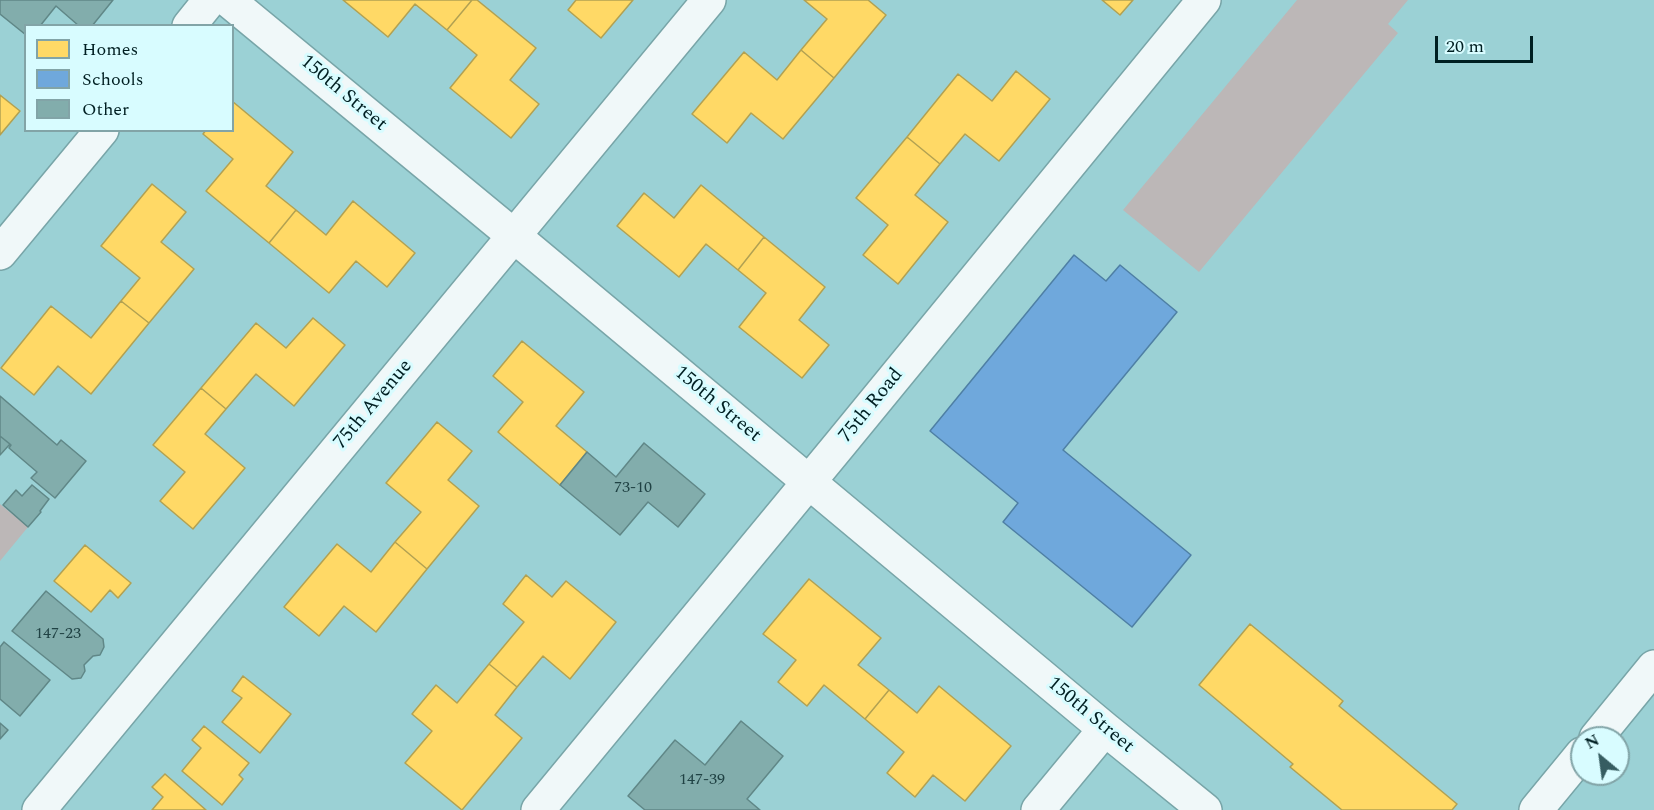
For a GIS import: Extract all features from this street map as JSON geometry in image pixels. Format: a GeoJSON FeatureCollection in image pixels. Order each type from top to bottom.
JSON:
{"type":"FeatureCollection","features":[{"type":"Feature","properties":{"kind":"street"},"geometry":{"type":"LineString","coordinates":[[191,24],[210,0]]}},
{"type":"Feature","properties":{"kind":"street","name":"150th Street"},"geometry":{"type":"LineString","coordinates":[[228,0],[1205,810]]}},
{"type":"Feature","properties":{"kind":"street","name":"75th Avenue"},"geometry":{"type":"LineString","coordinates":[[39,810],[709,0]]}},
{"type":"Feature","properties":{"kind":"street","name":"75th Road"},"geometry":{"type":"LineString","coordinates":[[538,810],[1204,0]]}},
{"type":"Feature","properties":{"kind":"street"},"geometry":{"type":"LineString","coordinates":[[0,253],[100,132]]}},
{"type":"Feature","properties":{"kind":"street"},"geometry":{"type":"LineString","coordinates":[[1606,726],[1654,668]]}},
{"type":"Feature","properties":{"kind":"street"},"geometry":{"type":"LineString","coordinates":[[1038,810],[1105,729]]}},
{"type":"Feature","properties":{"kind":"street"},"geometry":{"type":"LineString","coordinates":[[1536,810],[1570,769]]}},
{"type":"Feature","properties":{"kind":"shaded area"},"geometry":{"type":"Polygon","coordinates":[[[1297,0],[1408,0],[1388,24],[1398,33],[1199,272],[1123,210],[1297,0]]]}},
{"type":"Feature","properties":{"kind":"shaded area"},"geometry":{"type":"Polygon","coordinates":[[[0,504],[28,527],[0,561],[0,504]]]}},
{"type":"Feature","properties":{"kind":"building: Homes"},"geometry":{"type":"Polygon","coordinates":[[[343,0],[472,0],[447,30],[415,4],[388,37],[343,0]]]}},
{"type":"Feature","properties":{"kind":"building: Homes"},"geometry":{"type":"Polygon","coordinates":[[[472,0],[477,0],[536,48],[510,80],[539,104],[511,138],[450,88],[477,55],[447,30],[472,0]]]}},
{"type":"Feature","properties":{"kind":"building: Homes"},"geometry":{"type":"Polygon","coordinates":[[[576,0],[633,0],[601,38],[568,10],[576,0]]]}},
{"type":"Feature","properties":{"kind":"building: Homes"},"geometry":{"type":"Polygon","coordinates":[[[804,0],[868,0],[886,15],[834,78],[801,50],[827,19],[804,0]]]}},
{"type":"Feature","properties":{"kind":"building: Homes"},"geometry":{"type":"Polygon","coordinates":[[[1102,0],[1133,0],[1120,15],[1102,0]]]}},
{"type":"Feature","properties":{"kind":"building: Homes"},"geometry":{"type":"Polygon","coordinates":[[[801,50],[834,78],[783,139],[751,113],[727,143],[692,114],[744,52],[777,80],[801,50]]]}},
{"type":"Feature","properties":{"kind":"building: Homes"},"geometry":{"type":"Polygon","coordinates":[[[1016,71],[1050,99],[999,161],[965,134],[940,164],[907,137],[958,74],[992,101],[1016,71]]]}},
{"type":"Feature","properties":{"kind":"building: Homes"},"geometry":{"type":"Polygon","coordinates":[[[0,95],[20,111],[0,135],[0,95]]]}},
{"type":"Feature","properties":{"kind":"building: Homes"},"geometry":{"type":"Polygon","coordinates":[[[234,103],[293,152],[266,186],[296,210],[269,243],[206,191],[233,159],[203,134],[204,132],[234,132],[234,103]]]}},
{"type":"Feature","properties":{"kind":"building: Homes"},"geometry":{"type":"Polygon","coordinates":[[[907,137],[940,164],[915,195],[948,222],[898,284],[863,255],[888,225],[856,198],[907,137]]]}},
{"type":"Feature","properties":{"kind":"building: Homes"},"geometry":{"type":"Polygon","coordinates":[[[152,184],[186,212],[161,242],[194,269],[149,323],[121,301],[140,278],[101,246],[152,184]]]}},
{"type":"Feature","properties":{"kind":"building: Homes"},"geometry":{"type":"Polygon","coordinates":[[[701,185],[764,237],[738,270],[706,244],[679,277],[617,226],[644,193],[674,218],[701,185]]]}},
{"type":"Feature","properties":{"kind":"building: Homes"},"geometry":{"type":"Polygon","coordinates":[[[353,201],[415,253],[387,287],[356,261],[329,293],[269,243],[296,210],[326,235],[353,201]]]}},
{"type":"Feature","properties":{"kind":"building: Homes"},"geometry":{"type":"Polygon","coordinates":[[[764,237],[825,287],[799,320],[829,345],[802,378],[739,327],[766,293],[738,270],[764,237]]]}},
{"type":"Feature","properties":{"kind":"building: Homes"},"geometry":{"type":"Polygon","coordinates":[[[121,301],[149,323],[91,394],[58,366],[34,395],[1,368],[51,306],[91,338],[121,301]]]}},
{"type":"Feature","properties":{"kind":"building: Homes"},"geometry":{"type":"Polygon","coordinates":[[[313,318],[345,345],[294,406],[256,374],[226,409],[201,388],[256,323],[286,348],[313,318]]]}},
{"type":"Feature","properties":{"kind":"building: Homes"},"geometry":{"type":"Polygon","coordinates":[[[522,341],[584,392],[556,426],[587,452],[560,485],[498,432],[523,402],[493,376],[522,341]]]}},
{"type":"Feature","properties":{"kind":"building: Homes"},"geometry":{"type":"Polygon","coordinates":[[[201,388],[226,409],[205,434],[245,468],[193,529],[160,501],[185,472],[153,445],[201,388]]]}},
{"type":"Feature","properties":{"kind":"building: Homes"},"geometry":{"type":"Polygon","coordinates":[[[437,422],[472,451],[448,480],[479,506],[427,569],[395,542],[421,512],[386,483],[437,422]]]}},
{"type":"Feature","properties":{"kind":"building: Homes"},"geometry":{"type":"Polygon","coordinates":[[[395,542],[427,569],[376,632],[344,606],[319,636],[284,607],[337,544],[371,572],[395,542]]]}},
{"type":"Feature","properties":{"kind":"building: Homes"},"geometry":{"type":"Polygon","coordinates":[[[85,545],[131,583],[118,598],[110,590],[91,612],[54,581],[85,545]]]}},
{"type":"Feature","properties":{"kind":"building: Homes"},"geometry":{"type":"Polygon","coordinates":[[[526,575],[552,597],[566,581],[616,622],[570,679],[543,656],[517,687],[489,664],[524,622],[503,604],[526,575]]]}},
{"type":"Feature","properties":{"kind":"building: Homes"},"geometry":{"type":"Polygon","coordinates":[[[809,579],[881,638],[858,665],[889,690],[865,719],[824,685],[807,706],[778,682],[796,660],[763,634],[809,579]]]}},
{"type":"Feature","properties":{"kind":"building: Homes"},"geometry":{"type":"Polygon","coordinates":[[[1250,624],[1343,701],[1339,706],[1457,804],[1452,810],[1342,810],[1290,767],[1293,764],[1199,685],[1250,624]]]}},
{"type":"Feature","properties":{"kind":"building: Homes"},"geometry":{"type":"Polygon","coordinates":[[[489,664],[517,687],[495,715],[522,738],[462,810],[405,763],[432,731],[412,714],[436,685],[457,703],[489,664]]]}},
{"type":"Feature","properties":{"kind":"building: Homes"},"geometry":{"type":"Polygon","coordinates":[[[243,676],[291,714],[260,753],[222,722],[242,698],[232,691],[243,676]]]}},
{"type":"Feature","properties":{"kind":"building: Homes"},"geometry":{"type":"Polygon","coordinates":[[[939,686],[1011,746],[965,801],[933,775],[915,797],[887,773],[904,752],[865,719],[889,690],[917,713],[939,686]]]}},
{"type":"Feature","properties":{"kind":"building: Homes"},"geometry":{"type":"Polygon","coordinates":[[[204,726],[249,763],[239,775],[243,779],[222,805],[182,771],[201,748],[192,740],[204,726]]]}},
{"type":"Feature","properties":{"kind":"building: Homes"},"geometry":{"type":"Polygon","coordinates":[[[165,774],[206,810],[152,810],[163,797],[152,787],[165,774]]]}},
{"type":"Feature","properties":{"kind":"building: Schools"},"geometry":{"type":"Polygon","coordinates":[[[1074,255],[1106,281],[1120,265],[1177,312],[1063,450],[1191,555],[1132,627],[1003,522],[1018,503],[930,431],[1074,255]]]}},
{"type":"Feature","properties":{"kind":"building: Other"},"geometry":{"type":"Polygon","coordinates":[[[0,0],[113,0],[94,24],[77,24],[56,6],[42,24],[24,24],[24,33],[0,14],[0,0]]]}},
{"type":"Feature","properties":{"kind":"building: Other"},"geometry":{"type":"Polygon","coordinates":[[[0,396],[57,445],[61,440],[86,461],[55,498],[31,478],[37,472],[9,448],[11,445],[0,436],[0,396]]]}},
{"type":"Feature","properties":{"kind":"building: Other"},"geometry":{"type":"Polygon","coordinates":[[[0,436],[10,444],[0,455],[0,436]]]}},
{"type":"Feature","properties":{"kind":"building: Other"},"geometry":{"type":"Polygon","coordinates":[[[644,443],[705,494],[678,527],[648,502],[620,535],[560,485],[587,452],[616,477],[644,443]]]}},
{"type":"Feature","properties":{"kind":"building: Other"},"geometry":{"type":"Polygon","coordinates":[[[32,485],[49,499],[28,527],[3,505],[16,490],[22,496],[32,485]]]}},
{"type":"Feature","properties":{"kind":"building: Other"},"geometry":{"type":"Polygon","coordinates":[[[46,591],[103,639],[104,647],[100,655],[93,656],[84,665],[85,671],[81,678],[72,679],[12,631],[46,591]]]}},
{"type":"Feature","properties":{"kind":"building: Other"},"geometry":{"type":"Polygon","coordinates":[[[4,642],[50,680],[20,716],[0,699],[0,647],[4,642]]]}},
{"type":"Feature","properties":{"kind":"building: Other"},"geometry":{"type":"Polygon","coordinates":[[[741,721],[783,756],[747,799],[760,810],[645,810],[628,796],[675,740],[705,765],[741,721]]]}},
{"type":"Feature","properties":{"kind":"building: Other"},"geometry":{"type":"Polygon","coordinates":[[[0,723],[8,730],[0,739],[0,723]]]}}]}
